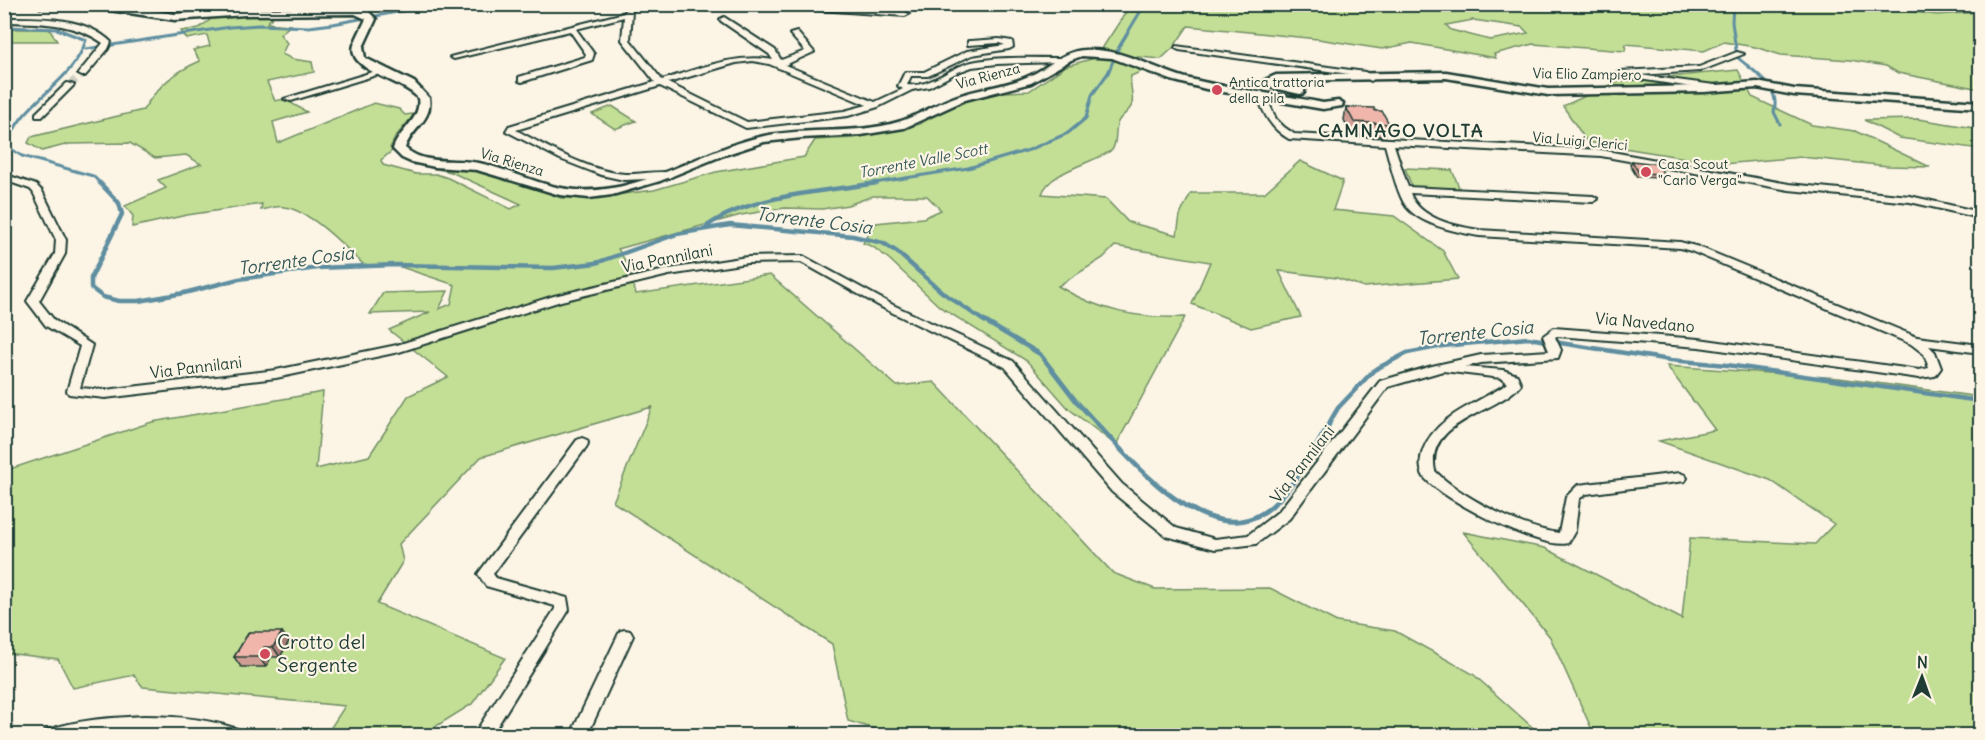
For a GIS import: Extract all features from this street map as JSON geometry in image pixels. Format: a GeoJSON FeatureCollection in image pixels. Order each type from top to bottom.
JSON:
{"type":"FeatureCollection","features":[{"type":"Feature","properties":{"kind":"street","name":"Via Rienza"},"geometry":{"type":"LineString","coordinates":[[40,4],[103,6],[175,17],[245,12],[362,13],[369,16],[370,22],[358,47],[360,59],[379,73],[408,82],[422,93],[424,98],[425,105],[422,113],[400,141],[399,149],[405,156],[422,161],[491,168],[569,194],[618,190],[669,176],[749,142],[792,135],[837,134],[888,127],[916,120],[961,98],[1028,81],[1046,73],[1060,60],[1073,54],[1107,53],[1140,62],[1186,82],[1323,106],[1338,104]]}},
{"type":"Feature","properties":{"kind":"street"},"geometry":{"type":"LineString","coordinates":[[633,4],[628,14],[626,40],[659,82],[751,125],[845,114],[875,105],[909,89],[937,82],[948,73],[964,66],[1060,60]]}},
{"type":"Feature","properties":{"kind":"street"},"geometry":{"type":"LineString","coordinates":[[801,4],[805,7],[905,14]]}},
{"type":"Feature","properties":{"kind":"street"},"geometry":{"type":"LineString","coordinates":[[454,57],[628,14]]}},
{"type":"Feature","properties":{"kind":"street"},"geometry":{"type":"LineString","coordinates":[[724,19],[772,52],[778,62],[777,65]]}},
{"type":"Feature","properties":{"kind":"street"},"geometry":{"type":"LineString","coordinates":[[4,20],[44,22],[89,30],[106,45],[82,74]]}},
{"type":"Feature","properties":{"kind":"street"},"geometry":{"type":"LineString","coordinates":[[522,79],[589,58],[590,54],[571,27]]}},
{"type":"Feature","properties":{"kind":"street"},"geometry":{"type":"LineString","coordinates":[[794,34],[810,52]]}},
{"type":"Feature","properties":{"kind":"street"},"geometry":{"type":"LineString","coordinates":[[909,89],[902,86],[908,74],[925,74],[970,53],[1009,47],[1009,43],[999,41],[971,43]]}},
{"type":"Feature","properties":{"kind":"street"},"geometry":{"type":"LineString","coordinates":[[1179,48],[1276,60],[1365,74],[1371,78]]}},
{"type":"Feature","properties":{"kind":"street"},"geometry":{"type":"LineString","coordinates":[[777,65],[821,50]]}},
{"type":"Feature","properties":{"kind":"street"},"geometry":{"type":"LineString","coordinates":[[1719,87],[1620,73],[1700,69],[1737,55]]}},
{"type":"Feature","properties":{"kind":"street"},"geometry":{"type":"LineString","coordinates":[[669,176],[661,174],[618,177],[593,169],[511,131],[512,128],[538,119],[659,82],[735,61],[753,59],[777,65],[875,105]]}},
{"type":"Feature","properties":{"kind":"street"},"geometry":{"type":"LineString","coordinates":[[288,99],[379,73]]}},
{"type":"Feature","properties":{"kind":"street","name":"Via Elio Zampiero"},"geometry":{"type":"LineString","coordinates":[[1338,104],[1331,99],[1277,86],[1270,80],[1276,78],[1452,75],[1548,92],[1742,85],[1794,92],[1980,105]]}},
{"type":"Feature","properties":{"kind":"street"},"geometry":{"type":"LineString","coordinates":[[39,115],[70,85]]}},
{"type":"Feature","properties":{"kind":"street","name":"Via Luigi Clerici"},"geometry":{"type":"LineString","coordinates":[[1261,94],[1268,114],[1281,129],[1292,137],[1601,153],[1790,187],[1910,199],[1980,215]]}},
{"type":"Feature","properties":{"kind":"street"},"geometry":{"type":"LineString","coordinates":[[1389,143],[1408,202],[1418,213],[1456,229],[1479,233],[1680,245],[1695,249],[1915,341],[1980,349]]}},
{"type":"Feature","properties":{"kind":"street","name":"Via Pannilani"},"geometry":{"type":"LineString","coordinates":[[4,177],[37,191],[60,240],[60,254],[33,301],[50,323],[86,345],[73,391],[105,394],[276,374],[399,348],[558,298],[669,272],[747,260],[803,258],[889,307],[1009,364],[1117,488],[1171,532],[1215,544],[1251,540],[1284,515],[1384,384]]}},
{"type":"Feature","properties":{"kind":"street"},"geometry":{"type":"LineString","coordinates":[[1404,190],[1593,199]]}},
{"type":"Feature","properties":{"kind":"street","name":"Via Navedano"},"geometry":{"type":"LineString","coordinates":[[1384,384],[1481,359],[1554,355],[1555,350],[1549,336],[1554,332],[1699,344],[1906,373],[1931,373],[1935,368],[1934,361],[1929,352],[1915,341]]}},
{"type":"Feature","properties":{"kind":"street"},"geometry":{"type":"LineString","coordinates":[[1441,368],[1462,372],[1503,374],[1513,378],[1515,384],[1483,406],[1458,418],[1436,438],[1426,463],[1429,473],[1457,496],[1529,532],[1555,540],[1563,539],[1568,531],[1573,497],[1583,489],[1680,478]]}},
{"type":"Feature","properties":{"kind":"street"},"geometry":{"type":"LineString","coordinates":[[481,735],[562,610],[562,602],[491,582],[485,574],[582,443]]}},
{"type":"Feature","properties":{"kind":"street"},"geometry":{"type":"LineString","coordinates":[[579,735],[625,636]]}},
{"type":"Feature","properties":{"kind":"street"},"geometry":{"type":"LineString","coordinates":[[51,735],[138,723],[212,727],[237,735]]}},
{"type":"Feature","properties":{"kind":"green space"},"geometry":{"type":"Polygon","coordinates":[[[1852,4],[1937,15],[1980,12],[1980,89],[1898,73],[1886,66],[1850,60],[1781,55],[1755,47],[1724,42],[1704,51],[1626,44],[1625,51],[1533,44],[1494,54],[1496,58],[1412,43],[1382,49],[1318,39],[1188,26],[1173,48],[1161,59],[1128,56],[1101,50],[1126,12],[1097,5],[1852,4]],[[1473,20],[1446,25],[1451,30],[1490,40],[1528,33],[1522,27],[1473,20]]]}},
{"type":"Feature","properties":{"kind":"green space"},"geometry":{"type":"Polygon","coordinates":[[[275,14],[267,23],[291,25],[280,34],[287,43],[282,54],[292,59],[312,62],[314,72],[267,82],[275,101],[284,99],[307,112],[273,122],[278,143],[374,103],[399,109],[405,115],[412,114],[413,116],[396,136],[390,148],[393,150],[381,160],[383,165],[416,174],[436,174],[448,178],[511,209],[521,204],[451,172],[414,164],[464,168],[508,178],[561,198],[592,198],[654,190],[716,172],[804,157],[815,140],[854,138],[920,124],[951,105],[1004,92],[1029,91],[1066,66],[1095,58],[1120,59],[1147,69],[1131,76],[1132,104],[1118,122],[1112,150],[1062,173],[1046,186],[1042,194],[1106,199],[1128,222],[1177,235],[1180,215],[1191,193],[1264,193],[1300,161],[1343,181],[1333,210],[1394,216],[1443,251],[1458,279],[1364,287],[1337,278],[1279,271],[1301,317],[1251,328],[1192,304],[1210,262],[1115,246],[1103,258],[1058,286],[1089,302],[1119,312],[1151,317],[1185,317],[1116,445],[1069,409],[1027,361],[940,307],[889,259],[873,247],[863,243],[876,223],[923,218],[941,210],[927,196],[873,196],[848,205],[822,209],[785,208],[741,215],[618,249],[626,262],[636,294],[770,275],[897,386],[934,382],[1113,573],[1155,589],[1270,588],[1337,622],[1395,631],[1473,674],[1541,735],[898,736],[848,721],[832,644],[613,502],[652,407],[481,457],[399,544],[403,561],[377,604],[505,658],[472,704],[422,735],[326,735],[345,706],[143,687],[134,675],[73,688],[58,659],[5,653],[4,471],[152,422],[323,392],[316,469],[369,456],[408,396],[448,377],[389,330],[430,312],[370,314],[383,293],[448,291],[439,309],[451,304],[455,285],[395,265],[364,265],[317,222],[295,210],[282,207],[261,210],[262,204],[187,215],[132,227],[133,216],[125,206],[166,188],[158,180],[201,164],[186,155],[155,158],[130,143],[69,144],[42,151],[28,143],[31,137],[143,110],[167,81],[200,61],[193,50],[210,46],[207,35],[187,39],[181,31],[199,28],[214,17],[275,14]]]}},
{"type":"Feature","properties":{"kind":"green space"},"geometry":{"type":"Polygon","coordinates":[[[5,29],[49,29],[57,41],[5,41],[5,29]]]}},
{"type":"Feature","properties":{"kind":"green space"},"geometry":{"type":"Polygon","coordinates":[[[1738,70],[1752,97],[1812,125],[1855,131],[1930,167],[1888,166],[1801,157],[1723,164],[1587,142],[1563,106],[1617,82],[1738,70]]]}},
{"type":"Feature","properties":{"kind":"green space"},"geometry":{"type":"Polygon","coordinates":[[[612,106],[636,121],[615,129],[592,114],[612,106]]]}},
{"type":"Feature","properties":{"kind":"green space"},"geometry":{"type":"Polygon","coordinates":[[[1918,119],[1980,129],[1980,149],[1899,138],[1864,120],[1918,119]]]}},
{"type":"Feature","properties":{"kind":"green space"},"geometry":{"type":"Polygon","coordinates":[[[1405,168],[1452,170],[1460,190],[1412,187],[1405,168]]]}},
{"type":"Feature","properties":{"kind":"green space"},"geometry":{"type":"Polygon","coordinates":[[[1667,366],[1839,378],[1980,397],[1980,735],[1575,735],[1593,732],[1550,637],[1463,532],[1545,548],[1682,619],[1690,538],[1815,544],[1834,524],[1770,480],[1659,441],[1715,430],[1667,366]]]}},
{"type":"Feature","properties":{"kind":"building"},"geometry":{"type":"Polygon","coordinates":[[[1346,107],[1374,108],[1375,111],[1382,111],[1389,124],[1354,122],[1346,107]]]}},
{"type":"Feature","properties":{"kind":"building"},"geometry":{"type":"Polygon","coordinates":[[[1632,161],[1657,164],[1664,174],[1639,173],[1632,161]]]}},
{"type":"Feature","properties":{"kind":"building"},"geometry":{"type":"Polygon","coordinates":[[[249,632],[282,632],[273,647],[264,647],[259,657],[234,657],[249,632]]]}},
{"type":"Feature","properties":{"kind":"waterway"},"geometry":{"type":"LineString","coordinates":[[86,49],[230,27],[260,25],[309,27],[333,24],[440,4]]}},
{"type":"Feature","properties":{"kind":"waterway","name":"Torrente Valle Scott"},"geometry":{"type":"LineString","coordinates":[[868,184],[968,168],[1029,150],[1068,133],[1086,118],[1092,95],[1108,73],[1119,47],[1145,4]]}},
{"type":"Feature","properties":{"kind":"waterway"},"geometry":{"type":"LineString","coordinates":[[1733,4],[1732,22],[1737,57],[1770,87],[1774,95],[1774,112],[1780,124]]}},
{"type":"Feature","properties":{"kind":"waterway","name":"Torrente Cosia"},"geometry":{"type":"LineString","coordinates":[[4,27],[57,29],[86,40],[69,70],[22,118],[13,132],[8,147],[22,156],[93,176],[100,183]]}},
{"type":"Feature","properties":{"kind":"waterway","name":"Torrente Cosia"},"geometry":{"type":"LineString","coordinates":[[100,183],[119,203],[122,214],[91,278],[91,288],[103,297],[119,301],[139,301],[184,293],[239,279],[317,268],[396,265],[553,268],[596,263],[677,234],[730,225],[853,236],[883,243],[897,252],[942,292],[981,319],[1040,354],[1076,401],[1098,425]]}},
{"type":"Feature","properties":{"kind":"waterway","name":"Torrente Valle Scott"},"geometry":{"type":"LineString","coordinates":[[707,226],[725,215],[767,201],[877,183]]}},
{"type":"Feature","properties":{"kind":"waterway","name":"Torrente Cosia"},"geometry":{"type":"LineString","coordinates":[[1328,425],[1338,408],[1374,370],[1407,353],[1443,346],[1528,338],[1670,360],[1727,365],[1980,401]]}},
{"type":"Feature","properties":{"kind":"waterway"},"geometry":{"type":"LineString","coordinates":[[4,404],[9,401]]}},
{"type":"Feature","properties":{"kind":"waterway","name":"Torrente Cosia"},"geometry":{"type":"LineString","coordinates":[[1097,424],[1147,476],[1167,493],[1189,508],[1211,518],[1233,521],[1255,517],[1277,501],[1298,476],[1329,424]]}},
{"type":"Feature","properties":{"kind":"tunnel"},"geometry":{"type":"LineString","coordinates":[[70,85],[82,74]]}},
{"type":"Feature","properties":{"kind":"place","name":"Antica trattoria della pila"},"geometry":{"type":"Point","coordinates":[1217,90]}},
{"type":"Feature","properties":{"kind":"place","name":"Casa Scout \"Carlo Verga\""},"geometry":{"type":"Point","coordinates":[1646,172]}},
{"type":"Feature","properties":{"kind":"place","name":"Crotto del Sergente"},"geometry":{"type":"Point","coordinates":[265,654]}},
{"type":"Feature","properties":{"kind":"district","name":"CAMNAGO VOLTA"},"geometry":{"type":"Point","coordinates":[1401,131]}}]}
